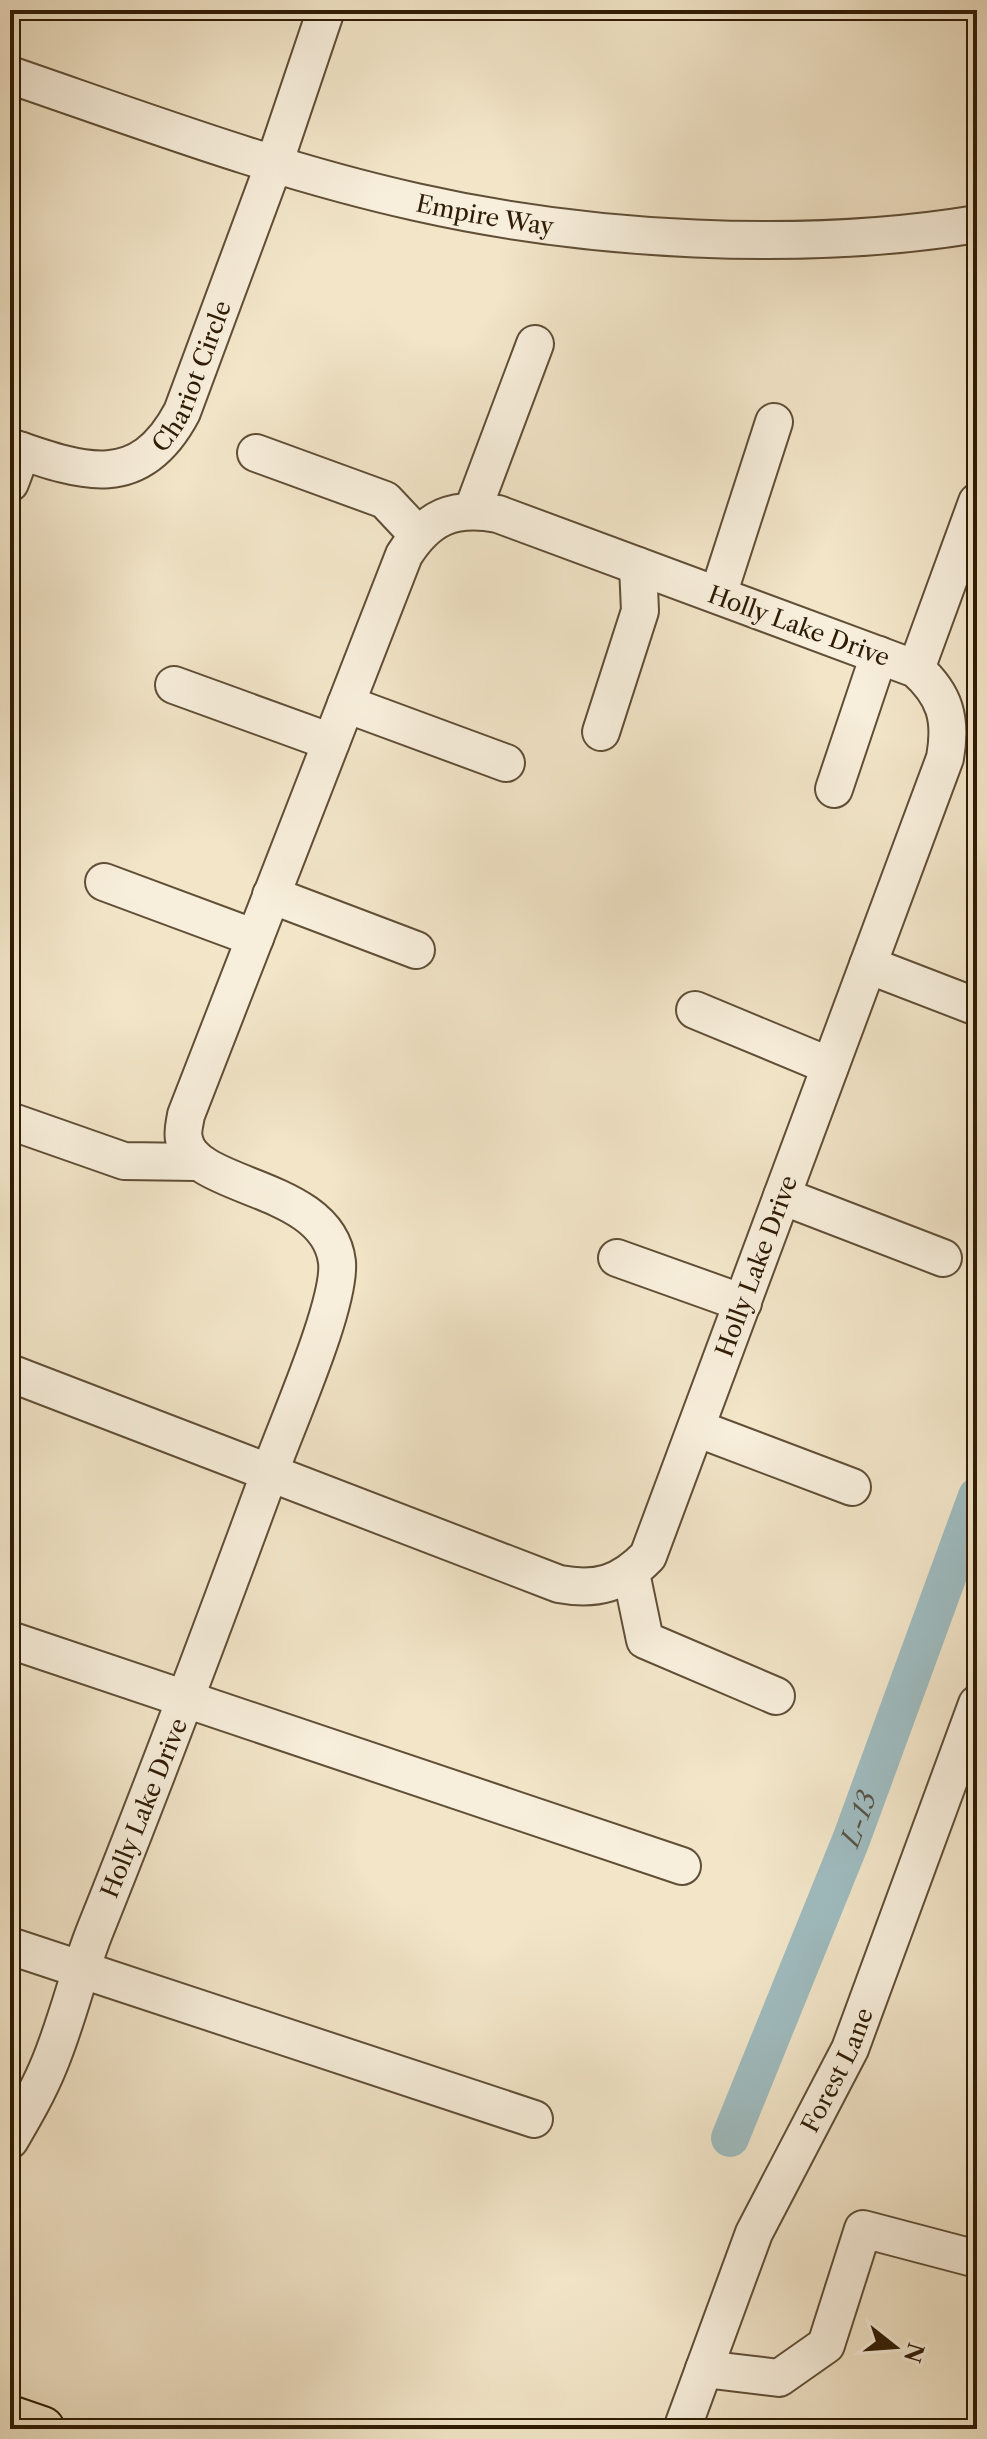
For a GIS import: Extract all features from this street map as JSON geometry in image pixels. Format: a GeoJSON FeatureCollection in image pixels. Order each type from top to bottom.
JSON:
{"type":"FeatureCollection","features":[{"type":"Feature","properties":{"kind":"main road"},"geometry":{"type":"LineString","coordinates":[[10,2418],[42,2429]]}},
{"type":"Feature","properties":{"kind":"street","name":"Chariot Circle"},"geometry":{"type":"LineString","coordinates":[[14,461],[98,472],[125,467],[150,454],[170,435],[182,412],[274,164],[326,10]]}},
{"type":"Feature","properties":{"kind":"street","name":"Empire Way"},"geometry":{"type":"LineString","coordinates":[[10,75],[274,164],[416,202],[531,223],[618,233],[735,239],[852,236],[977,224]]}},
{"type":"Feature","properties":{"kind":"street"},"geometry":{"type":"LineString","coordinates":[[197,1162],[184,1141],[186,1115],[404,555],[417,534],[437,518],[473,509],[535,344]]}},
{"type":"Feature","properties":{"kind":"street"},"geometry":{"type":"LineString","coordinates":[[718,595],[774,422]]}},
{"type":"Feature","properties":{"kind":"street"},"geometry":{"type":"LineString","coordinates":[[256,453],[385,500],[417,534]]}},
{"type":"Feature","properties":{"kind":"street"},"geometry":{"type":"LineString","coordinates":[[916,669],[977,502]]}},
{"type":"Feature","properties":{"kind":"street","name":"Holly Lake Drive"},"geometry":{"type":"LineString","coordinates":[[473,509],[498,514],[916,669],[934,686],[963,738],[945,758],[648,1556],[631,1573]]}},
{"type":"Feature","properties":{"kind":"street"},"geometry":{"type":"LineString","coordinates":[[601,732],[640,611],[638,566]]}},
{"type":"Feature","properties":{"kind":"street"},"geometry":{"type":"LineString","coordinates":[[834,789],[879,655]]}},
{"type":"Feature","properties":{"kind":"street"},"geometry":{"type":"LineString","coordinates":[[174,685],[331,742]]}},
{"type":"Feature","properties":{"kind":"street"},"geometry":{"type":"LineString","coordinates":[[346,704],[506,763]]}},
{"type":"Feature","properties":{"kind":"street"},"geometry":{"type":"LineString","coordinates":[[104,882],[255,938]]}},
{"type":"Feature","properties":{"kind":"street"},"geometry":{"type":"LineString","coordinates":[[271,895],[416,950]]}},
{"type":"Feature","properties":{"kind":"street"},"geometry":{"type":"LineString","coordinates":[[868,965],[977,1007]]}},
{"type":"Feature","properties":{"kind":"street"},"geometry":{"type":"LineString","coordinates":[[695,1010],[830,1066]]}},
{"type":"Feature","properties":{"kind":"street"},"geometry":{"type":"LineString","coordinates":[[10,1121],[124,1161],[197,1162]]}},
{"type":"Feature","properties":{"kind":"street","name":"Holly Lake Drive"},"geometry":{"type":"LineString","coordinates":[[10,2140],[24,2087],[80,1969],[187,1700],[333,1299],[337,1262],[329,1238],[313,1218],[292,1205],[197,1162]]}},
{"type":"Feature","properties":{"kind":"street"},"geometry":{"type":"LineString","coordinates":[[782,1196],[943,1258]]}},
{"type":"Feature","properties":{"kind":"street"},"geometry":{"type":"LineString","coordinates":[[617,1258],[743,1303]]}},
{"type":"Feature","properties":{"kind":"street"},"geometry":{"type":"LineString","coordinates":[[10,1373],[559,1584],[584,1589],[608,1585],[631,1573],[645,1640],[776,1696]]}},
{"type":"Feature","properties":{"kind":"street"},"geometry":{"type":"LineString","coordinates":[[696,1428],[852,1487]]}},
{"type":"Feature","properties":{"kind":"street"},"geometry":{"type":"LineString","coordinates":[[10,1640],[682,1866]]}},
{"type":"Feature","properties":{"kind":"street","name":"Forest Lane"},"geometry":{"type":"LineString","coordinates":[[682,2429],[754,2233],[850,2049],[977,1704]]}},
{"type":"Feature","properties":{"kind":"street"},"geometry":{"type":"LineString","coordinates":[[10,1946],[534,2119]]}},
{"type":"Feature","properties":{"kind":"street"},"geometry":{"type":"LineString","coordinates":[[704,2369],[779,2378],[826,2345],[863,2229],[977,2259]]}},
{"type":"Feature","properties":{"kind":"waterway","name":"L-13"},"geometry":{"type":"LineString","coordinates":[[730,2138],[851,1840],[977,1496]]}}]}
